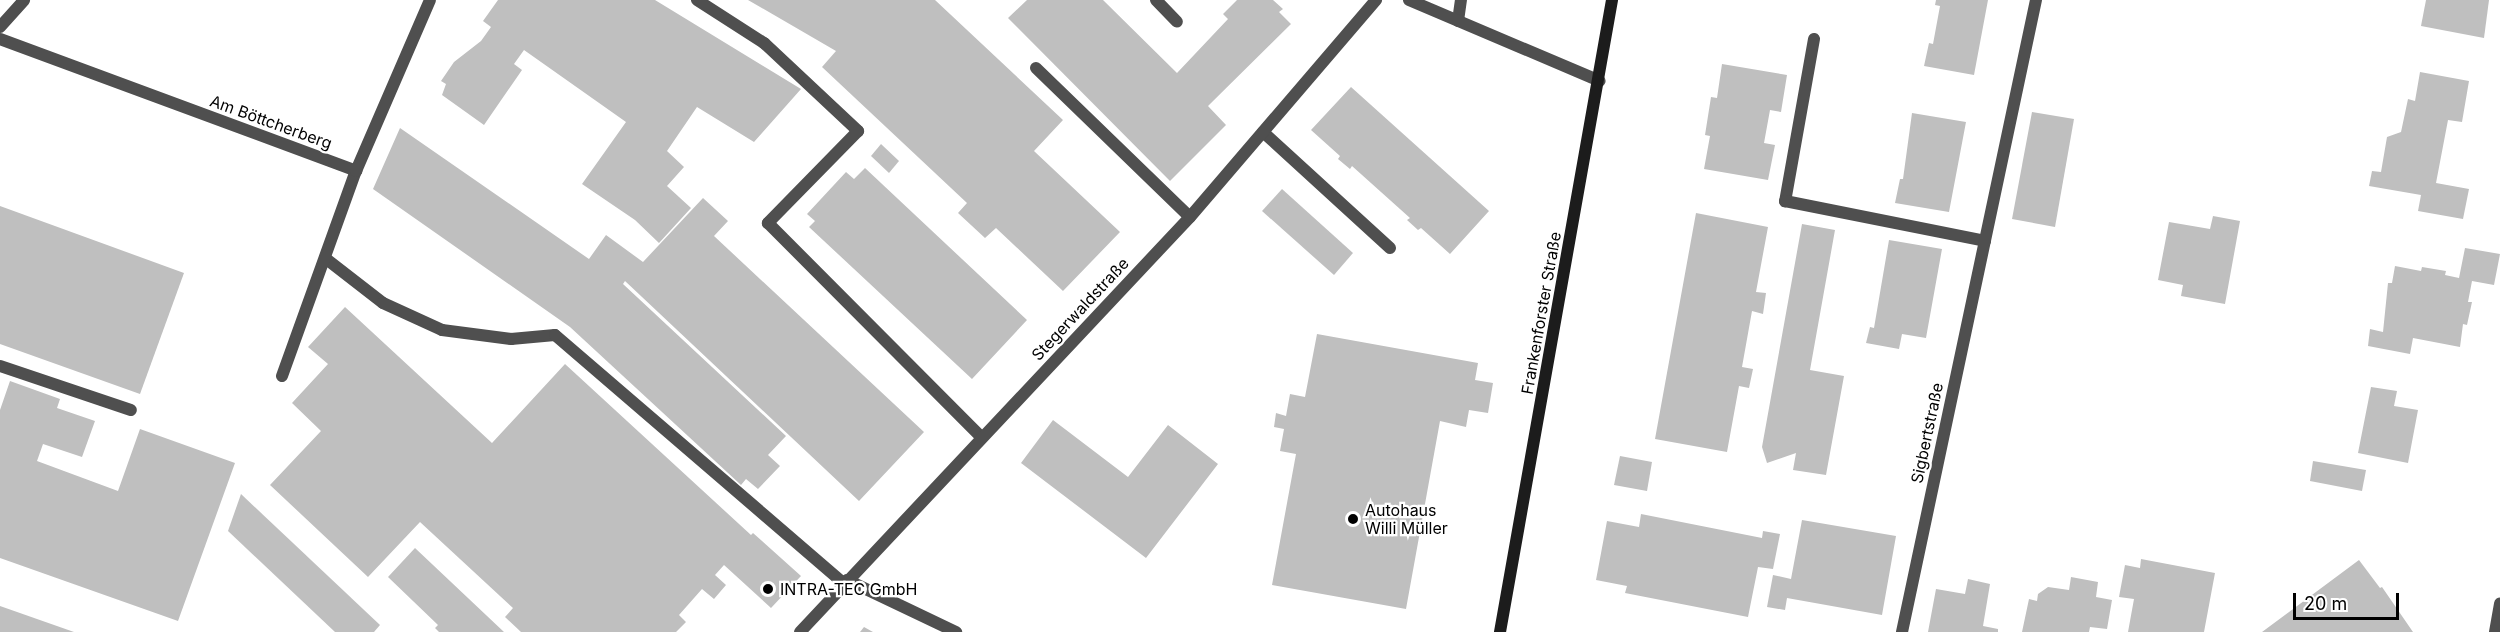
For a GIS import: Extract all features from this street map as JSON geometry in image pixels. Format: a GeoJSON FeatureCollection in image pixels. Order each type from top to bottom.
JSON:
{"type":"FeatureCollection","features":[{"type":"Feature","properties":{"kind":"main road","name":"Frankenforster Straße"},"geometry":{"type":"LineString","coordinates":[[1502,632],[1600,81],[1612,0]]}},
{"type":"Feature","properties":{"kind":"street"},"geometry":{"type":"LineString","coordinates":[[0,27],[24,0]]}},
{"type":"Feature","properties":{"kind":"street"},"geometry":{"type":"LineString","coordinates":[[282,376],[356,171],[430,0]]}},
{"type":"Feature","properties":{"kind":"street"},"geometry":{"type":"LineString","coordinates":[[698,0],[764,43],[858,131],[768,223],[981,438]]}},
{"type":"Feature","properties":{"kind":"street"},"geometry":{"type":"LineString","coordinates":[[1156,0],[1177,22]]}},
{"type":"Feature","properties":{"kind":"street","name":"Stegerwaldstraße"},"geometry":{"type":"LineString","coordinates":[[801,632],[845,582],[1190,217],[1376,0]]}},
{"type":"Feature","properties":{"kind":"street"},"geometry":{"type":"LineString","coordinates":[[1409,0],[1600,81]]}},
{"type":"Feature","properties":{"kind":"street"},"geometry":{"type":"LineString","coordinates":[[1458,21],[1461,0]]}},
{"type":"Feature","properties":{"kind":"street","name":"Sigbertstraße"},"geometry":{"type":"LineString","coordinates":[[1902,632],[2036,0]]}},
{"type":"Feature","properties":{"kind":"street","name":"Am Böttcherberg"},"geometry":{"type":"LineString","coordinates":[[0,39],[356,171]]}},
{"type":"Feature","properties":{"kind":"street"},"geometry":{"type":"LineString","coordinates":[[1814,39],[1785,201],[1985,241]]}},
{"type":"Feature","properties":{"kind":"street"},"geometry":{"type":"LineString","coordinates":[[1036,68],[1190,217]]}},
{"type":"Feature","properties":{"kind":"street"},"geometry":{"type":"LineString","coordinates":[[1263,132],[1390,248]]}},
{"type":"Feature","properties":{"kind":"street"},"geometry":{"type":"LineString","coordinates":[[325,258],[383,303],[442,330],[511,339],[555,335],[845,582],[956,632]]}},
{"type":"Feature","properties":{"kind":"street"},"geometry":{"type":"LineString","coordinates":[[0,366],[131,410]]}},
{"type":"Feature","properties":{"kind":"street"},"geometry":{"type":"LineString","coordinates":[[2495,632],[2500,603]]}},
{"type":"Feature","properties":{"kind":"building"},"geometry":{"type":"Polygon","coordinates":[[[498,0],[655,0],[801,89],[754,142],[697,107],[667,151],[684,167],[667,186],[691,208],[659,243],[635,220],[582,184],[626,122],[524,50],[514,64],[522,70],[484,125],[442,95],[446,84],[441,81],[454,62],[481,41],[491,27],[483,21],[498,0]]]}},
{"type":"Feature","properties":{"kind":"building"},"geometry":{"type":"Polygon","coordinates":[[[748,0],[935,0],[1063,120],[1034,151],[1120,232],[1063,291],[996,228],[985,238],[958,213],[967,203],[822,67],[836,51],[748,0]]]}},
{"type":"Feature","properties":{"kind":"building"},"geometry":{"type":"Polygon","coordinates":[[[1027,0],[1103,0],[1177,73],[1228,19],[1223,14],[1237,0],[1273,0],[1283,9],[1279,12],[1291,24],[1208,106],[1226,125],[1170,181],[1008,18],[1027,0]]]}},
{"type":"Feature","properties":{"kind":"building"},"geometry":{"type":"Polygon","coordinates":[[[1936,0],[1988,0],[1974,75],[1924,66],[1929,43],[1933,44],[1940,6],[1935,5],[1936,0]]]}},
{"type":"Feature","properties":{"kind":"building"},"geometry":{"type":"Polygon","coordinates":[[[2426,0],[2489,0],[2484,38],[2421,26],[2426,0]]]}},
{"type":"Feature","properties":{"kind":"building"},"geometry":{"type":"Polygon","coordinates":[[[1722,64],[1787,75],[1781,112],[1770,110],[1764,143],[1775,145],[1768,180],[1704,169],[1710,136],[1705,135],[1711,97],[1717,98],[1722,64]]]}},
{"type":"Feature","properties":{"kind":"building"},"geometry":{"type":"Polygon","coordinates":[[[2420,72],[2469,81],[2462,122],[2448,120],[2436,183],[2469,189],[2463,219],[2418,211],[2421,195],[2369,186],[2372,171],[2381,172],[2387,137],[2401,132],[2408,99],[2415,101],[2420,72]]]}},
{"type":"Feature","properties":{"kind":"building"},"geometry":{"type":"Polygon","coordinates":[[[1351,87],[1489,211],[1450,254],[1421,228],[1418,230],[1407,220],[1410,218],[1352,166],[1350,169],[1338,159],[1340,156],[1311,130],[1351,87]]]}},
{"type":"Feature","properties":{"kind":"building"},"geometry":{"type":"Polygon","coordinates":[[[2032,112],[2074,119],[2055,227],[2012,219],[2032,112]]]}},
{"type":"Feature","properties":{"kind":"building"},"geometry":{"type":"Polygon","coordinates":[[[1912,113],[1966,122],[1949,212],[1895,203],[1900,179],[1903,179],[1912,113]]]}},
{"type":"Feature","properties":{"kind":"building"},"geometry":{"type":"Polygon","coordinates":[[[400,128],[589,259],[606,235],[643,262],[703,198],[728,221],[714,236],[924,432],[859,501],[625,281],[623,284],[786,436],[768,455],[780,466],[758,489],[746,479],[741,485],[570,327],[373,189],[400,128]]]}},
{"type":"Feature","properties":{"kind":"building"},"geometry":{"type":"Polygon","coordinates":[[[881,144],[899,161],[889,173],[871,156],[881,144]]]}},
{"type":"Feature","properties":{"kind":"building"},"geometry":{"type":"Polygon","coordinates":[[[865,168],[1027,320],[972,379],[809,227],[815,221],[807,214],[846,172],[854,179],[865,168]]]}},
{"type":"Feature","properties":{"kind":"building"},"geometry":{"type":"Polygon","coordinates":[[[1282,189],[1353,253],[1334,275],[1262,211],[1282,189]]]}},
{"type":"Feature","properties":{"kind":"building"},"geometry":{"type":"Polygon","coordinates":[[[0,206],[184,273],[140,394],[0,344],[0,206]]]}},
{"type":"Feature","properties":{"kind":"building"},"geometry":{"type":"Polygon","coordinates":[[[1696,213],[1768,227],[1756,292],[1766,293],[1763,314],[1752,311],[1742,367],[1753,369],[1749,388],[1739,386],[1727,452],[1655,439],[1696,213]]]}},
{"type":"Feature","properties":{"kind":"building"},"geometry":{"type":"Polygon","coordinates":[[[2213,216],[2240,221],[2225,304],[2181,296],[2183,285],[2158,280],[2169,222],[2210,229],[2213,216]]]}},
{"type":"Feature","properties":{"kind":"building"},"geometry":{"type":"Polygon","coordinates":[[[1802,224],[1835,230],[1810,370],[1844,376],[1826,475],[1793,470],[1796,453],[1767,463],[1762,447],[1802,224]]]}},
{"type":"Feature","properties":{"kind":"building"},"geometry":{"type":"Polygon","coordinates":[[[1889,240],[1942,249],[1926,338],[1902,334],[1899,349],[1866,343],[1870,327],[1874,328],[1889,240]]]}},
{"type":"Feature","properties":{"kind":"building"},"geometry":{"type":"Polygon","coordinates":[[[2465,248],[2500,254],[2494,285],[2472,281],[2468,302],[2472,302],[2467,325],[2463,324],[2460,347],[2413,338],[2410,354],[2368,346],[2370,329],[2383,332],[2388,283],[2392,283],[2395,266],[2421,271],[2422,267],[2446,271],[2445,275],[2459,278],[2465,248]]]}},
{"type":"Feature","properties":{"kind":"building"},"geometry":{"type":"Polygon","coordinates":[[[345,307],[492,443],[565,364],[751,535],[753,533],[801,576],[771,608],[724,565],[715,575],[726,585],[714,599],[702,589],[679,615],[686,622],[676,632],[521,632],[505,617],[513,608],[420,522],[368,577],[270,485],[321,431],[292,403],[328,364],[308,347],[345,307]]]}},
{"type":"Feature","properties":{"kind":"building","name":"Autohaus Willi Müller"},"geometry":{"type":"Polygon","coordinates":[[[1317,334],[1478,363],[1475,380],[1493,383],[1488,413],[1469,410],[1466,427],[1440,421],[1406,609],[1272,585],[1296,454],[1280,451],[1284,429],[1274,427],[1276,413],[1286,416],[1290,394],[1305,397],[1317,334]]]}},
{"type":"Feature","properties":{"kind":"building"},"geometry":{"type":"Polygon","coordinates":[[[10,381],[60,399],[57,408],[95,421],[82,457],[43,444],[37,461],[118,491],[140,429],[235,463],[178,621],[0,558],[0,410],[10,381]]]}},
{"type":"Feature","properties":{"kind":"building"},"geometry":{"type":"Polygon","coordinates":[[[2371,387],[2397,391],[2394,406],[2418,410],[2408,463],[2358,453],[2371,387]]]}},
{"type":"Feature","properties":{"kind":"building"},"geometry":{"type":"Polygon","coordinates":[[[1053,420],[1128,477],[1168,425],[1218,464],[1146,558],[1021,463],[1053,420]]]}},
{"type":"Feature","properties":{"kind":"building"},"geometry":{"type":"Polygon","coordinates":[[[1620,456],[1652,462],[1647,491],[1614,485],[1620,456]]]}},
{"type":"Feature","properties":{"kind":"building"},"geometry":{"type":"Polygon","coordinates":[[[2313,461],[2366,470],[2362,491],[2310,481],[2313,461]]]}},
{"type":"Feature","properties":{"kind":"building"},"geometry":{"type":"Polygon","coordinates":[[[241,494],[380,625],[374,632],[335,632],[228,531],[241,494]]]}},
{"type":"Feature","properties":{"kind":"building"},"geometry":{"type":"Polygon","coordinates":[[[1641,514],[1762,538],[1763,531],[1780,534],[1773,569],[1758,567],[1748,617],[1625,593],[1627,586],[1596,580],[1607,521],[1639,527],[1641,514]]]}},
{"type":"Feature","properties":{"kind":"building"},"geometry":{"type":"Polygon","coordinates":[[[1802,520],[1896,536],[1882,615],[1787,598],[1785,610],[1767,607],[1773,575],[1791,579],[1802,520]]]}},
{"type":"Feature","properties":{"kind":"building"},"geometry":{"type":"Polygon","coordinates":[[[415,548],[504,632],[439,632],[435,628],[438,625],[388,577],[415,548]]]}},
{"type":"Feature","properties":{"kind":"building"},"geometry":{"type":"Polygon","coordinates":[[[2141,559],[2215,573],[2204,632],[2128,632],[2134,599],[2119,597],[2125,565],[2140,568],[2141,559]]]}},
{"type":"Feature","properties":{"kind":"building"},"geometry":{"type":"Polygon","coordinates":[[[2359,560],[2380,588],[2382,587],[2413,632],[2262,632],[2359,560]]]}},
{"type":"Feature","properties":{"kind":"building"},"geometry":{"type":"Polygon","coordinates":[[[2071,577],[2098,582],[2096,597],[2112,600],[2107,629],[2090,627],[2089,632],[2022,632],[2029,599],[2037,601],[2038,594],[2048,587],[2069,590],[2071,577]]]}},
{"type":"Feature","properties":{"kind":"building"},"geometry":{"type":"Polygon","coordinates":[[[1968,579],[1990,584],[1983,626],[1998,629],[1998,632],[1928,632],[1936,589],[1965,594],[1968,579]]]}},
{"type":"Feature","properties":{"kind":"building"},"geometry":{"type":"Polygon","coordinates":[[[0,606],[74,632],[0,632],[0,606]]]}},
{"type":"Feature","properties":{"kind":"building"},"geometry":{"type":"Polygon","coordinates":[[[864,627],[873,632],[860,632],[864,627]]]}},
{"type":"Feature","properties":{"kind":"place","name":"Autohaus Willi Müller"},"geometry":{"type":"Point","coordinates":[1353,519]}},
{"type":"Feature","properties":{"kind":"place","name":"INTRA-TEC GmbH"},"geometry":{"type":"Point","coordinates":[768,589]}}]}
